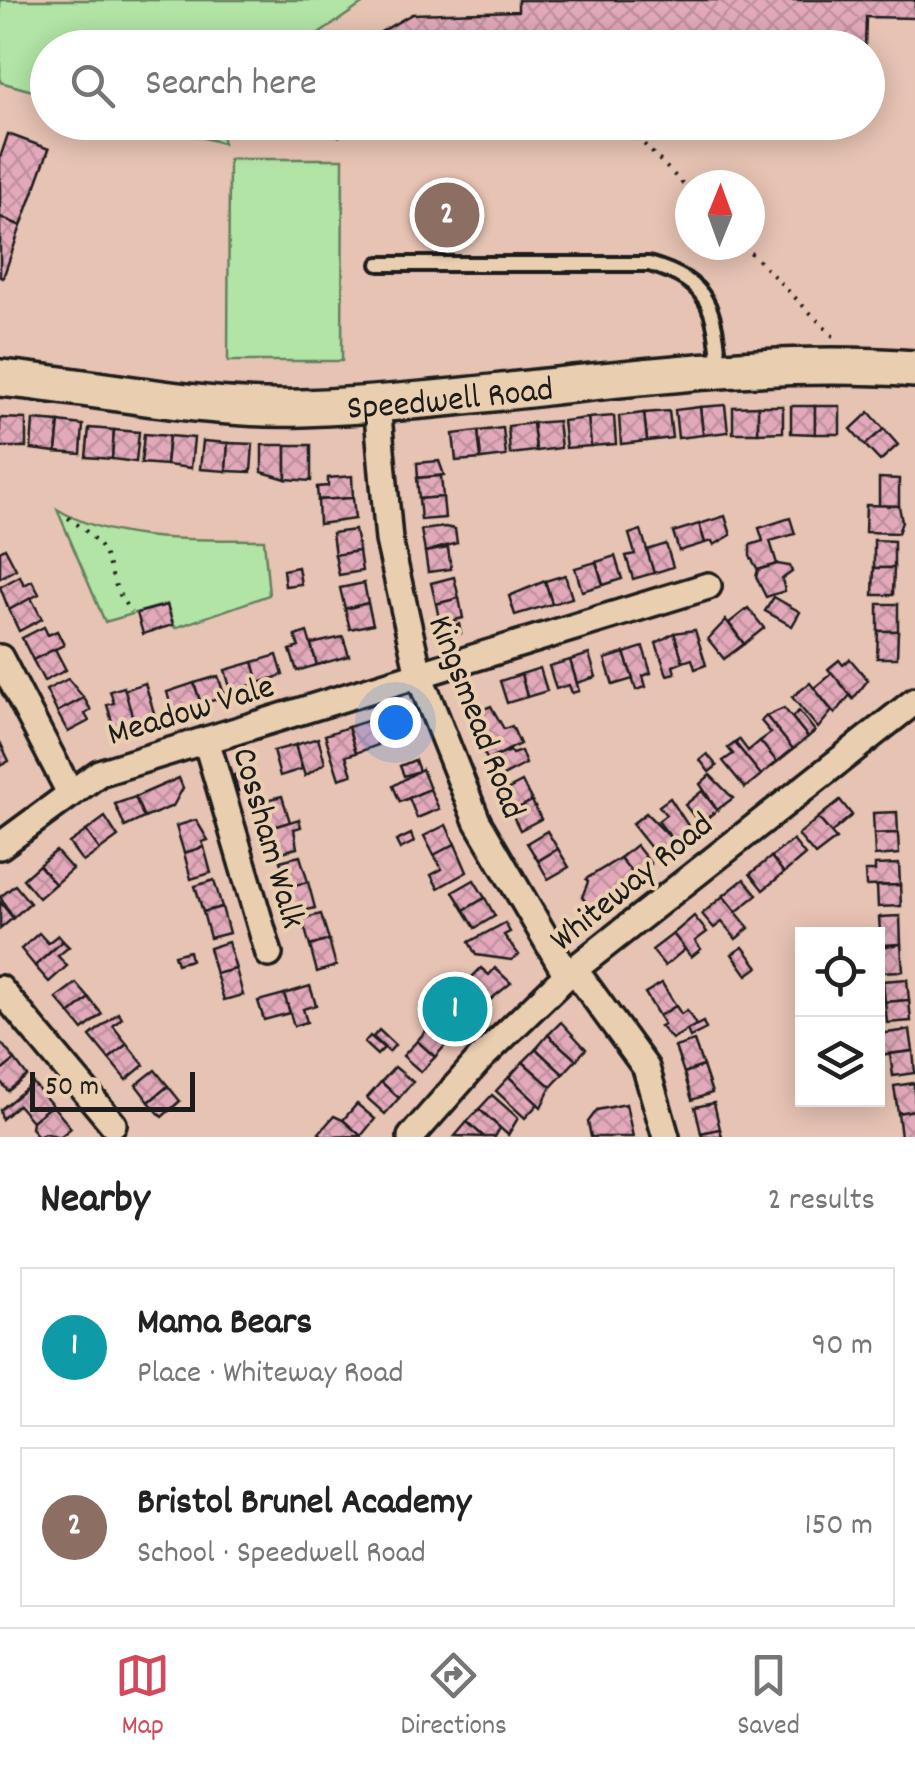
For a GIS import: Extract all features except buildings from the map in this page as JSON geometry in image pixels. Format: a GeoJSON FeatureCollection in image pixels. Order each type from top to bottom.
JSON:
{"type":"FeatureCollection","features":[{"type":"Feature","properties":{"kind":"street","name":"Speedwell Road"},"geometry":{"type":"LineString","coordinates":[[0,378],[213,404],[297,408],[377,404],[720,370],[910,367]]}},
{"type":"Feature","properties":{"kind":"street","name":"Kingsmead Road"},"geometry":{"type":"LineString","coordinates":[[377,404],[389,540],[419,675],[477,821],[571,972],[646,1068],[666,1137]]}},
{"type":"Feature","properties":{"kind":"street","name":"Meadow Vale"},"geometry":{"type":"LineString","coordinates":[[0,846],[99,773],[708,586]]}},
{"type":"Feature","properties":{"kind":"street"},"geometry":{"type":"LineString","coordinates":[[0,658],[69,792]]}},
{"type":"Feature","properties":{"kind":"street","name":"Whiteway Road"},"geometry":{"type":"LineString","coordinates":[[411,1137],[482,1058],[571,972],[914,703]]}},
{"type":"Feature","properties":{"kind":"street","name":"Cossham Walk"},"geometry":{"type":"LineString","coordinates":[[206,740],[269,954]]}},
{"type":"Feature","properties":{"kind":"street"},"geometry":{"type":"LineString","coordinates":[[0,989],[114,1124]]}},
{"type":"Feature","properties":{"kind":"lane"},"geometry":{"type":"LineString","coordinates":[[380,264],[650,264],[686,274],[714,314],[720,370]]}},
{"type":"Feature","properties":{"kind":"path"},"geometry":{"type":"LineString","coordinates":[[640,140],[675,176]]}},
{"type":"Feature","properties":{"kind":"path"},"geometry":{"type":"LineString","coordinates":[[758,260],[837,340],[854,367]]}},
{"type":"Feature","properties":{"kind":"path"},"geometry":{"type":"LineString","coordinates":[[68,518],[91,533],[109,557],[120,598],[130,612]]}},
{"type":"Feature","properties":{"kind":"green space"},"geometry":{"type":"Polygon","coordinates":[[[0,0],[368,0],[325,30],[30,30],[30,90],[0,82],[0,0]]]}},
{"type":"Feature","properties":{"kind":"green space"},"geometry":{"type":"Polygon","coordinates":[[[229,159],[343,159],[342,361],[228,361],[229,159]]]}},
{"type":"Feature","properties":{"kind":"green space"},"geometry":{"type":"Polygon","coordinates":[[[57,509],[130,534],[264,540],[269,595],[175,628],[167,604],[105,622],[57,509]]]}},
{"type":"Feature","properties":{"kind":"place","name":"Bristol Brunel Academy"},"geometry":{"type":"Point","coordinates":[447,215]}},
{"type":"Feature","properties":{"kind":"place","name":"Mama Bears"},"geometry":{"type":"Point","coordinates":[455,1009]}}]}
